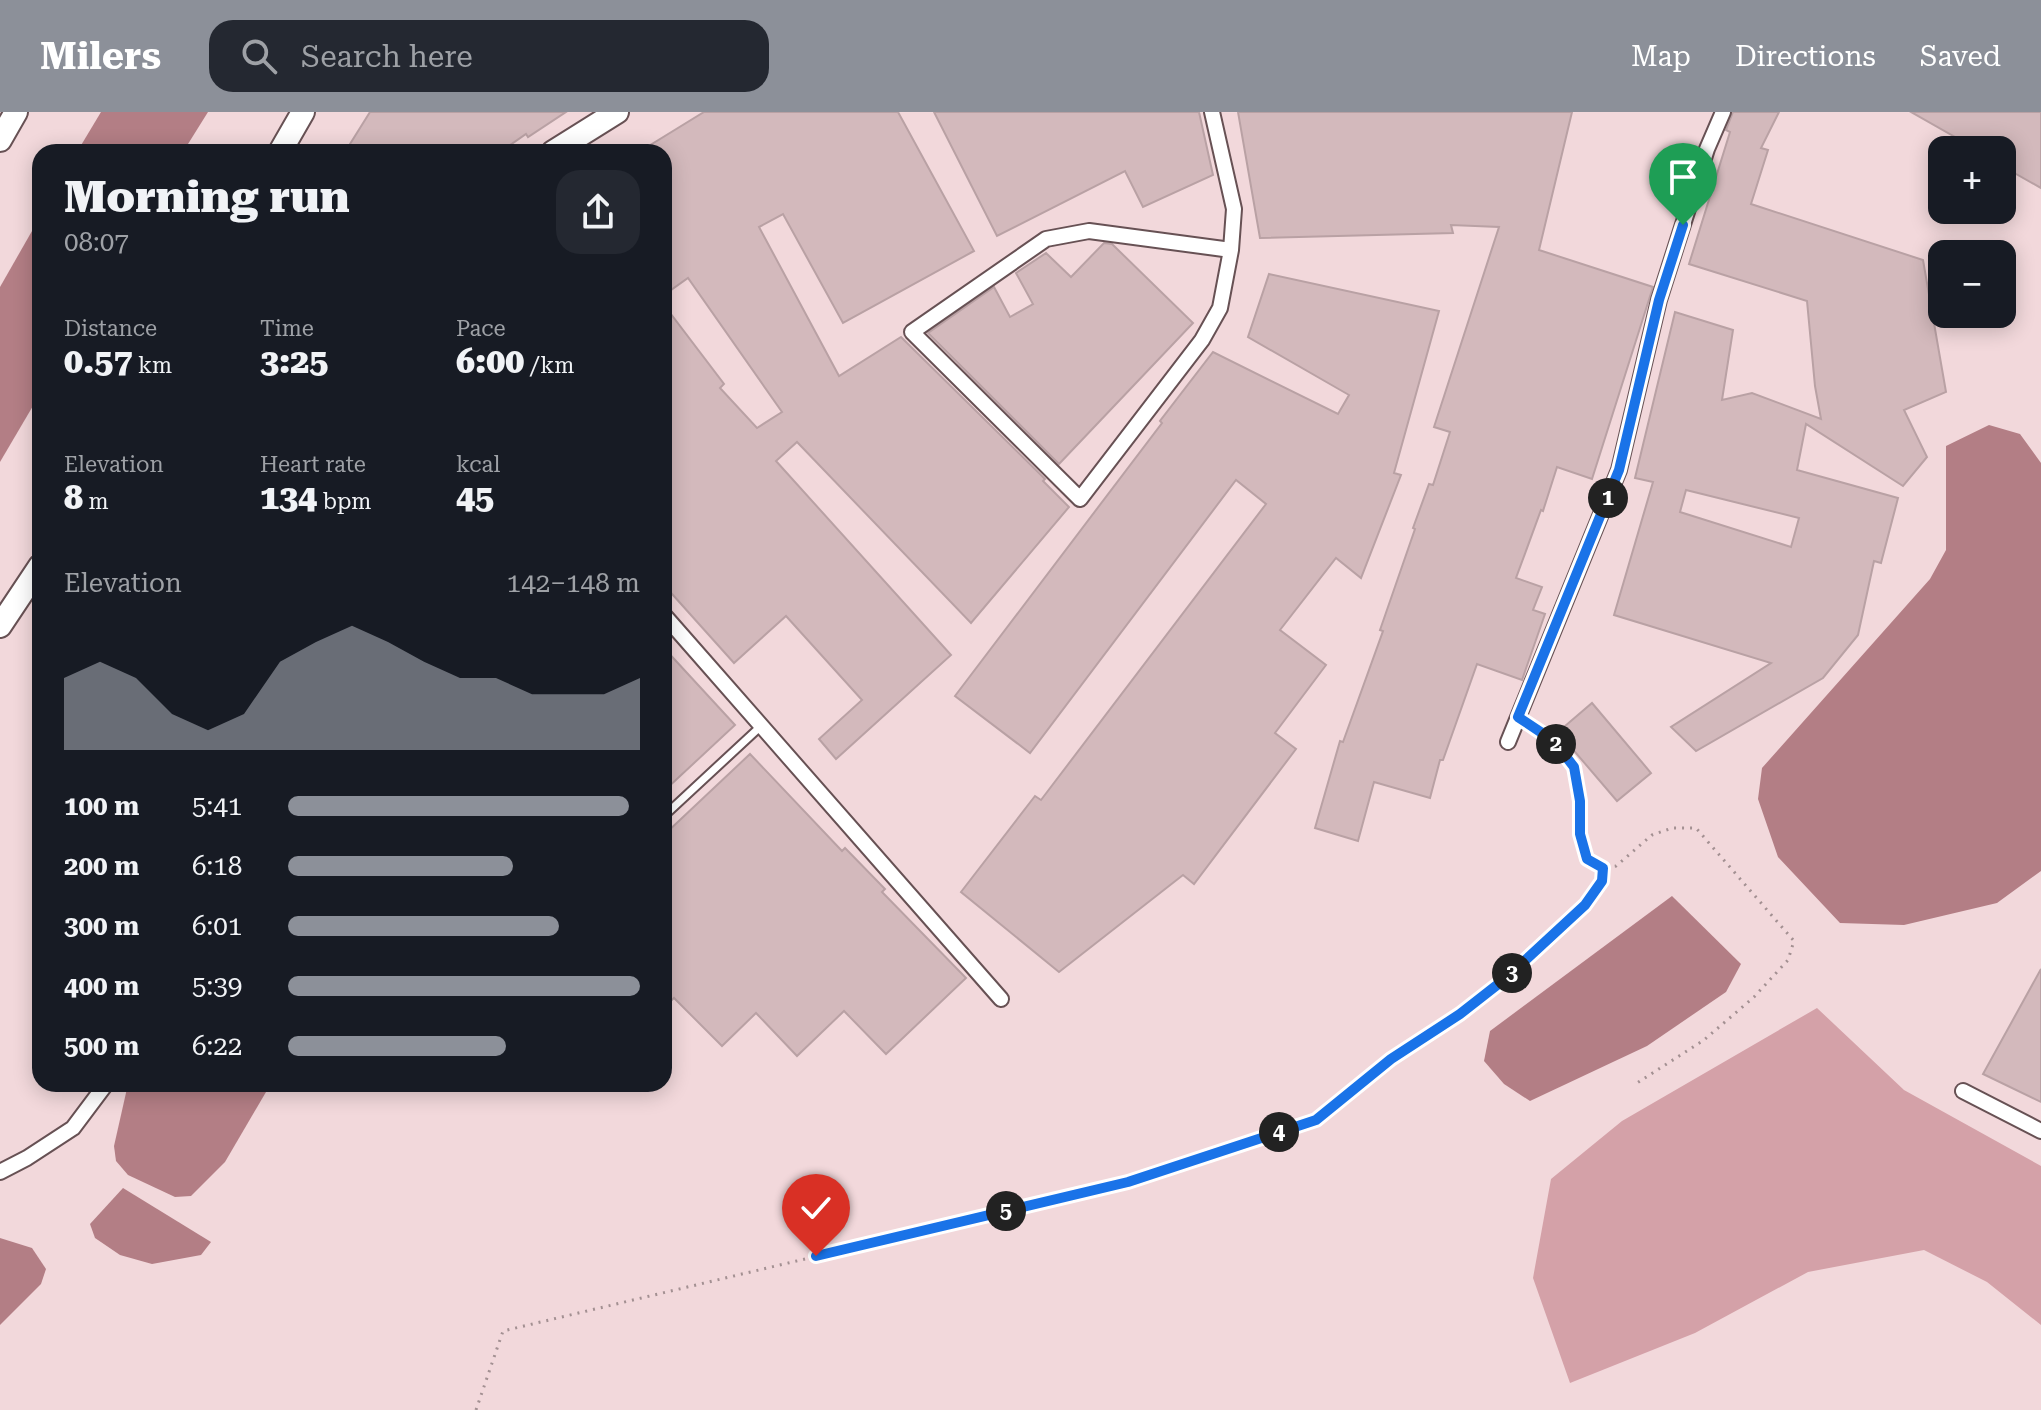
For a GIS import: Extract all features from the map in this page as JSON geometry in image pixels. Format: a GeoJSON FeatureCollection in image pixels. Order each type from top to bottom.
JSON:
{"type":"FeatureCollection","features":[{"type":"Feature","properties":{"kind":"main road"},"geometry":{"type":"LineString","coordinates":[[0,140],[16,112]]}},
{"type":"Feature","properties":{"kind":"main road"},"geometry":{"type":"LineString","coordinates":[[285,144],[303,112]]}},
{"type":"Feature","properties":{"kind":"main road"},"geometry":{"type":"LineString","coordinates":[[566,144],[617,112]]}},
{"type":"Feature","properties":{"kind":"main road"},"geometry":{"type":"LineString","coordinates":[[0,626],[32,578]]}},
{"type":"Feature","properties":{"kind":"street"},"geometry":{"type":"LineString","coordinates":[[1212,112],[1234,209],[1231,250],[1220,308],[1202,340],[1080,499],[912,332],[1046,239],[1089,231],[1231,250]]}},
{"type":"Feature","properties":{"kind":"street"},"geometry":{"type":"LineString","coordinates":[[1508,742],[1619,470],[1659,300],[1707,149],[1723,112]]}},
{"type":"Feature","properties":{"kind":"street"},"geometry":{"type":"LineString","coordinates":[[672,624],[1001,999]]}},
{"type":"Feature","properties":{"kind":"street"},"geometry":{"type":"LineString","coordinates":[[1963,1091],[2041,1131]]}},
{"type":"Feature","properties":{"kind":"street"},"geometry":{"type":"LineString","coordinates":[[0,1172],[73,1128],[100,1092]]}},
{"type":"Feature","properties":{"kind":"lane"},"geometry":{"type":"LineString","coordinates":[[672,809],[761,726]]}},
{"type":"Feature","properties":{"kind":"path"},"geometry":{"type":"LineString","coordinates":[[1518,717],[1554,741],[1574,767],[1580,801],[1580,834],[1587,859],[1603,868],[1616,866],[1652,835],[1672,828],[1696,828],[1794,941],[1788,960],[1754,997],[1704,1040],[1637,1083]]}},
{"type":"Feature","properties":{"kind":"path"},"geometry":{"type":"LineString","coordinates":[[476,1410],[503,1331],[1128,1182],[1316,1120],[1391,1059],[1460,1014],[1506,978],[1585,905],[1602,881],[1603,868]]}},
{"type":"Feature","properties":{"kind":"shaded area"},"geometry":{"type":"Polygon","coordinates":[[[101,112],[208,112],[188,144],[82,144],[101,112]]]}},
{"type":"Feature","properties":{"kind":"shaded area"},"geometry":{"type":"Polygon","coordinates":[[[32,231],[32,408],[0,462],[0,287],[32,231]]]}},
{"type":"Feature","properties":{"kind":"shaded area"},"geometry":{"type":"Polygon","coordinates":[[[1989,425],[2020,434],[2041,463],[2041,871],[1997,903],[1904,925],[1840,923],[1778,857],[1758,799],[1762,768],[1930,579],[1946,550],[1946,446],[1989,425]]]}},
{"type":"Feature","properties":{"kind":"shaded area"},"geometry":{"type":"Polygon","coordinates":[[[1672,896],[1741,964],[1726,992],[1647,1046],[1530,1101],[1504,1084],[1484,1061],[1490,1031],[1672,896]]]}},
{"type":"Feature","properties":{"kind":"shaded area"},"geometry":{"type":"Polygon","coordinates":[[[1817,1008],[1904,1090],[2041,1166],[2041,1325],[1987,1282],[1924,1250],[1808,1272],[1695,1333],[1570,1383],[1533,1278],[1551,1179],[1622,1121],[1817,1008]]]}},
{"type":"Feature","properties":{"kind":"shaded area"},"geometry":{"type":"Polygon","coordinates":[[[126,1092],[266,1092],[225,1162],[191,1196],[175,1197],[128,1175],[116,1161],[114,1146],[126,1092]]]}},
{"type":"Feature","properties":{"kind":"shaded area"},"geometry":{"type":"Polygon","coordinates":[[[123,1188],[211,1242],[201,1255],[152,1264],[120,1255],[95,1238],[90,1224],[123,1188]]]}},
{"type":"Feature","properties":{"kind":"shaded area"},"geometry":{"type":"Polygon","coordinates":[[[0,1238],[32,1248],[46,1269],[41,1284],[0,1325],[0,1238]]]}},
{"type":"Feature","properties":{"kind":"building"},"geometry":{"type":"Polygon","coordinates":[[[370,112],[566,112],[512,144],[350,144],[370,112]]]}},
{"type":"Feature","properties":{"kind":"building"},"geometry":{"type":"Polygon","coordinates":[[[704,112],[898,112],[974,251],[843,323],[783,214],[759,227],[839,376],[901,337],[1045,479],[1043,481],[1069,507],[971,623],[797,442],[776,461],[951,655],[836,759],[819,739],[862,700],[786,616],[734,663],[672,594],[672,316],[724,384],[720,388],[757,428],[782,412],[688,278],[672,289],[672,144],[652,144],[704,112]]]}},
{"type":"Feature","properties":{"kind":"building"},"geometry":{"type":"Polygon","coordinates":[[[934,112],[1199,112],[1213,175],[1143,207],[1125,171],[997,236],[934,112]]]}},
{"type":"Feature","properties":{"kind":"building"},"geometry":{"type":"Polygon","coordinates":[[[1238,112],[1572,112],[1539,250],[1653,287],[1592,479],[1557,467],[1516,578],[1542,587],[1533,610],[1545,614],[1522,680],[1477,664],[1443,760],[1440,760],[1430,798],[1374,782],[1358,841],[1315,828],[1340,741],[1343,742],[1383,631],[1380,630],[1413,528],[1429,484],[1433,485],[1450,432],[1434,427],[1499,227],[1451,225],[1453,233],[1260,238],[1238,112]]]}},
{"type":"Feature","properties":{"kind":"building"},"geometry":{"type":"Polygon","coordinates":[[[1733,112],[1779,112],[1761,148],[1768,150],[1751,204],[1923,260],[1928,289],[1928,328],[1935,328],[1946,392],[1904,410],[1927,457],[1903,486],[1806,424],[1797,470],[1898,498],[1881,563],[1874,561],[1858,635],[1823,678],[1696,751],[1671,727],[1771,663],[1614,615],[1653,482],[1635,478],[1675,312],[1733,330],[1722,400],[1752,393],[1821,419],[1807,301],[1689,264],[1730,132],[1726,130],[1733,112]],[[1686,490],[1680,512],[1791,547],[1799,518],[1686,490]]]}},
{"type":"Feature","properties":{"kind":"building"},"geometry":{"type":"Polygon","coordinates":[[[1911,112],[2041,112],[2041,188],[2016,174],[2016,136],[1953,136],[1911,112]]]}},
{"type":"Feature","properties":{"kind":"building"},"geometry":{"type":"Polygon","coordinates":[[[1104,243],[1112,244],[1193,323],[1059,464],[928,333],[994,287],[1010,317],[1033,304],[1016,273],[1046,253],[1071,277],[1104,243]]]}},
{"type":"Feature","properties":{"kind":"building"},"geometry":{"type":"Polygon","coordinates":[[[1269,274],[1439,311],[1394,473],[1401,475],[1361,578],[1336,558],[1280,630],[1326,665],[1275,733],[1296,749],[1194,884],[1183,875],[1059,972],[961,892],[1035,796],[1041,800],[1266,504],[1236,480],[1030,753],[955,696],[1213,352],[1338,414],[1349,395],[1248,337],[1269,274]]]}},
{"type":"Feature","properties":{"kind":"building"},"geometry":{"type":"Polygon","coordinates":[[[672,657],[735,725],[672,784],[672,657]]]}},
{"type":"Feature","properties":{"kind":"building"},"geometry":{"type":"Polygon","coordinates":[[[1592,703],[1651,773],[1617,801],[1558,732],[1592,703]]]}},
{"type":"Feature","properties":{"kind":"building"},"geometry":{"type":"Polygon","coordinates":[[[750,754],[842,851],[845,848],[885,889],[882,892],[966,978],[886,1054],[844,1011],[797,1056],[756,1013],[722,1046],[674,998],[672,1000],[672,827],[750,754]]]}},
{"type":"Feature","properties":{"kind":"building"},"geometry":{"type":"Polygon","coordinates":[[[2041,969],[2041,1102],[1983,1074],[2041,969]]]}},
{"type":"Feature","properties":{"kind":"route"},"geometry":{"type":"LineString","coordinates":[[816,1256],[1128,1182],[1316,1120],[1391,1059],[1460,1014],[1506,978],[1585,905],[1602,881],[1603,868],[1587,859],[1580,834],[1580,801],[1574,767],[1554,741],[1518,717],[1619,470],[1659,300],[1683,225]]}}]}
